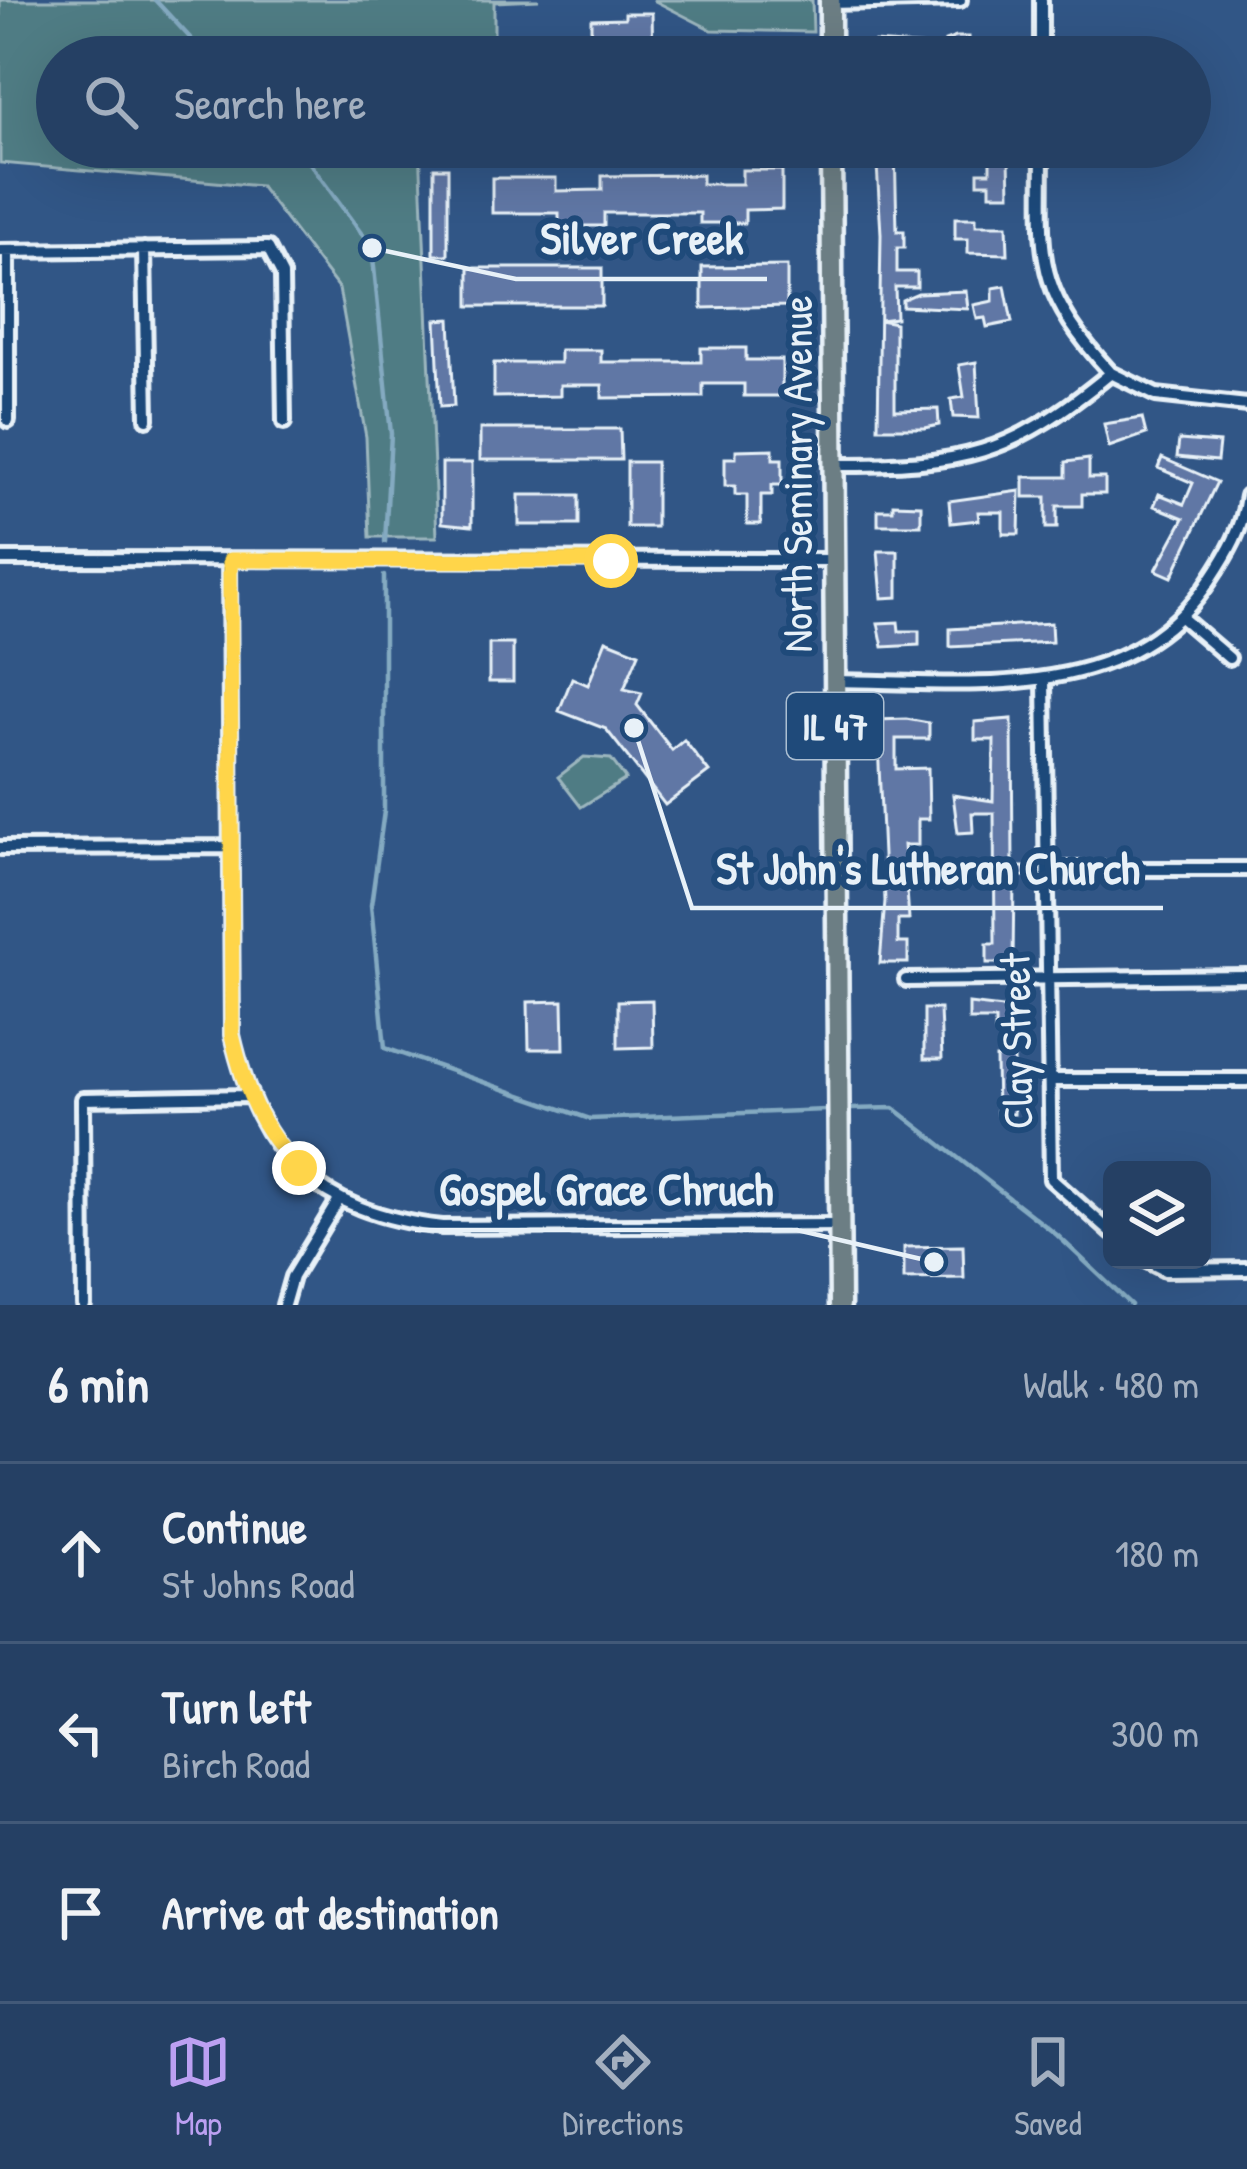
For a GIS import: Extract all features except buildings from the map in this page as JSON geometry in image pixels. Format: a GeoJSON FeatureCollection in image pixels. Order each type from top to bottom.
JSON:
{"type":"FeatureCollection","features":[{"type":"Feature","properties":{"kind":"main road"},"geometry":{"type":"LineString","coordinates":[[830,1],[830,36]]}},
{"type":"Feature","properties":{"kind":"main road","name":"North Seminary Avenue"},"geometry":{"type":"LineString","coordinates":[[831,168],[840,1305]]}},
{"type":"Feature","properties":{"kind":"street"},"geometry":{"type":"LineString","coordinates":[[830,1],[960,0]]}},
{"type":"Feature","properties":{"kind":"street"},"geometry":{"type":"LineString","coordinates":[[1041,0],[1041,36]]}},
{"type":"Feature","properties":{"kind":"street"},"geometry":{"type":"LineString","coordinates":[[1043,168],[1046,275],[1067,325],[1111,373],[1156,395],[1247,405]]}},
{"type":"Feature","properties":{"kind":"street"},"geometry":{"type":"LineString","coordinates":[[8,421],[4,251],[268,248],[282,275],[284,422]]}},
{"type":"Feature","properties":{"kind":"street"},"geometry":{"type":"LineString","coordinates":[[144,249],[147,419]]}},
{"type":"Feature","properties":{"kind":"street"},"geometry":{"type":"LineString","coordinates":[[833,465],[926,464],[981,454],[1058,417],[1111,373]]}},
{"type":"Feature","properties":{"kind":"street"},"geometry":{"type":"LineString","coordinates":[[835,681],[1044,681],[1130,653],[1181,617],[1240,530],[1247,496]]}},
{"type":"Feature","properties":{"kind":"street"},"geometry":{"type":"LineString","coordinates":[[0,559],[834,560]]}},
{"type":"Feature","properties":{"kind":"street"},"geometry":{"type":"LineString","coordinates":[[230,560],[232,1035],[246,1096],[270,1139],[338,1201],[401,1222],[442,1227],[839,1225]]}},
{"type":"Feature","properties":{"kind":"street"},"geometry":{"type":"LineString","coordinates":[[1181,617],[1229,658]]}},
{"type":"Feature","properties":{"kind":"street","name":"Clay Street"},"geometry":{"type":"LineString","coordinates":[[1044,681],[1051,1179],[1103,1225]]}},
{"type":"Feature","properties":{"kind":"street"},"geometry":{"type":"LineString","coordinates":[[0,848],[229,847]]}},
{"type":"Feature","properties":{"kind":"street"},"geometry":{"type":"LineString","coordinates":[[1047,869],[1247,869]]}},
{"type":"Feature","properties":{"kind":"street"},"geometry":{"type":"LineString","coordinates":[[906,980],[1247,976]]}},
{"type":"Feature","properties":{"kind":"street"},"geometry":{"type":"LineString","coordinates":[[1049,1080],[1247,1080]]}},
{"type":"Feature","properties":{"kind":"street"},"geometry":{"type":"LineString","coordinates":[[84,1305],[83,1099],[246,1096]]}},
{"type":"Feature","properties":{"kind":"street"},"geometry":{"type":"LineString","coordinates":[[284,1305],[292,1277],[338,1201]]}},
{"type":"Feature","properties":{"kind":"street"},"geometry":{"type":"LineString","coordinates":[[1163,1269],[1247,1269]]}},
{"type":"Feature","properties":{"kind":"green space"},"geometry":{"type":"Polygon","coordinates":[[[0,0],[539,0],[494,2],[494,36],[36,36],[36,166],[0,163],[0,0]]]}},
{"type":"Feature","properties":{"kind":"green space"},"geometry":{"type":"Polygon","coordinates":[[[653,0],[812,0],[813,32],[712,30],[653,0]]]}},
{"type":"Feature","properties":{"kind":"green space"},"geometry":{"type":"Polygon","coordinates":[[[57,168],[421,168],[437,537],[370,537],[366,437],[339,289],[260,186],[57,168]]]}},
{"type":"Feature","properties":{"kind":"green space"},"geometry":{"type":"Polygon","coordinates":[[[584,757],[611,759],[626,779],[581,807],[558,777],[584,757]]]}},
{"type":"Feature","properties":{"kind":"waterway"},"geometry":{"type":"LineString","coordinates":[[155,0],[188,36]]}},
{"type":"Feature","properties":{"kind":"waterway"},"geometry":{"type":"LineString","coordinates":[[313,168],[372,248],[391,434],[385,542]]}},
{"type":"Feature","properties":{"kind":"waterway"},"geometry":{"type":"LineString","coordinates":[[384,576],[384,811],[371,905],[385,1048],[590,1119],[826,1110]]}},
{"type":"Feature","properties":{"kind":"waterway"},"geometry":{"type":"LineString","coordinates":[[851,1109],[894,1108],[1057,1235],[1131,1305]]}},
{"type":"Feature","properties":{"kind":"place","name":"Silver Creek"},"geometry":{"type":"Point","coordinates":[372,248]}},
{"type":"Feature","properties":{"kind":"place","name":"St John's Lutheran Church"},"geometry":{"type":"Point","coordinates":[634,728]}},
{"type":"Feature","properties":{"kind":"place","name":"Gospel Grace Chruch"},"geometry":{"type":"Point","coordinates":[934,1262]}},
{"type":"Feature","properties":{"kind":"route"},"geometry":{"type":"LineString","coordinates":[[299,1168],[270,1139],[246,1096],[232,1035],[230,560],[611,561]]}}]}
